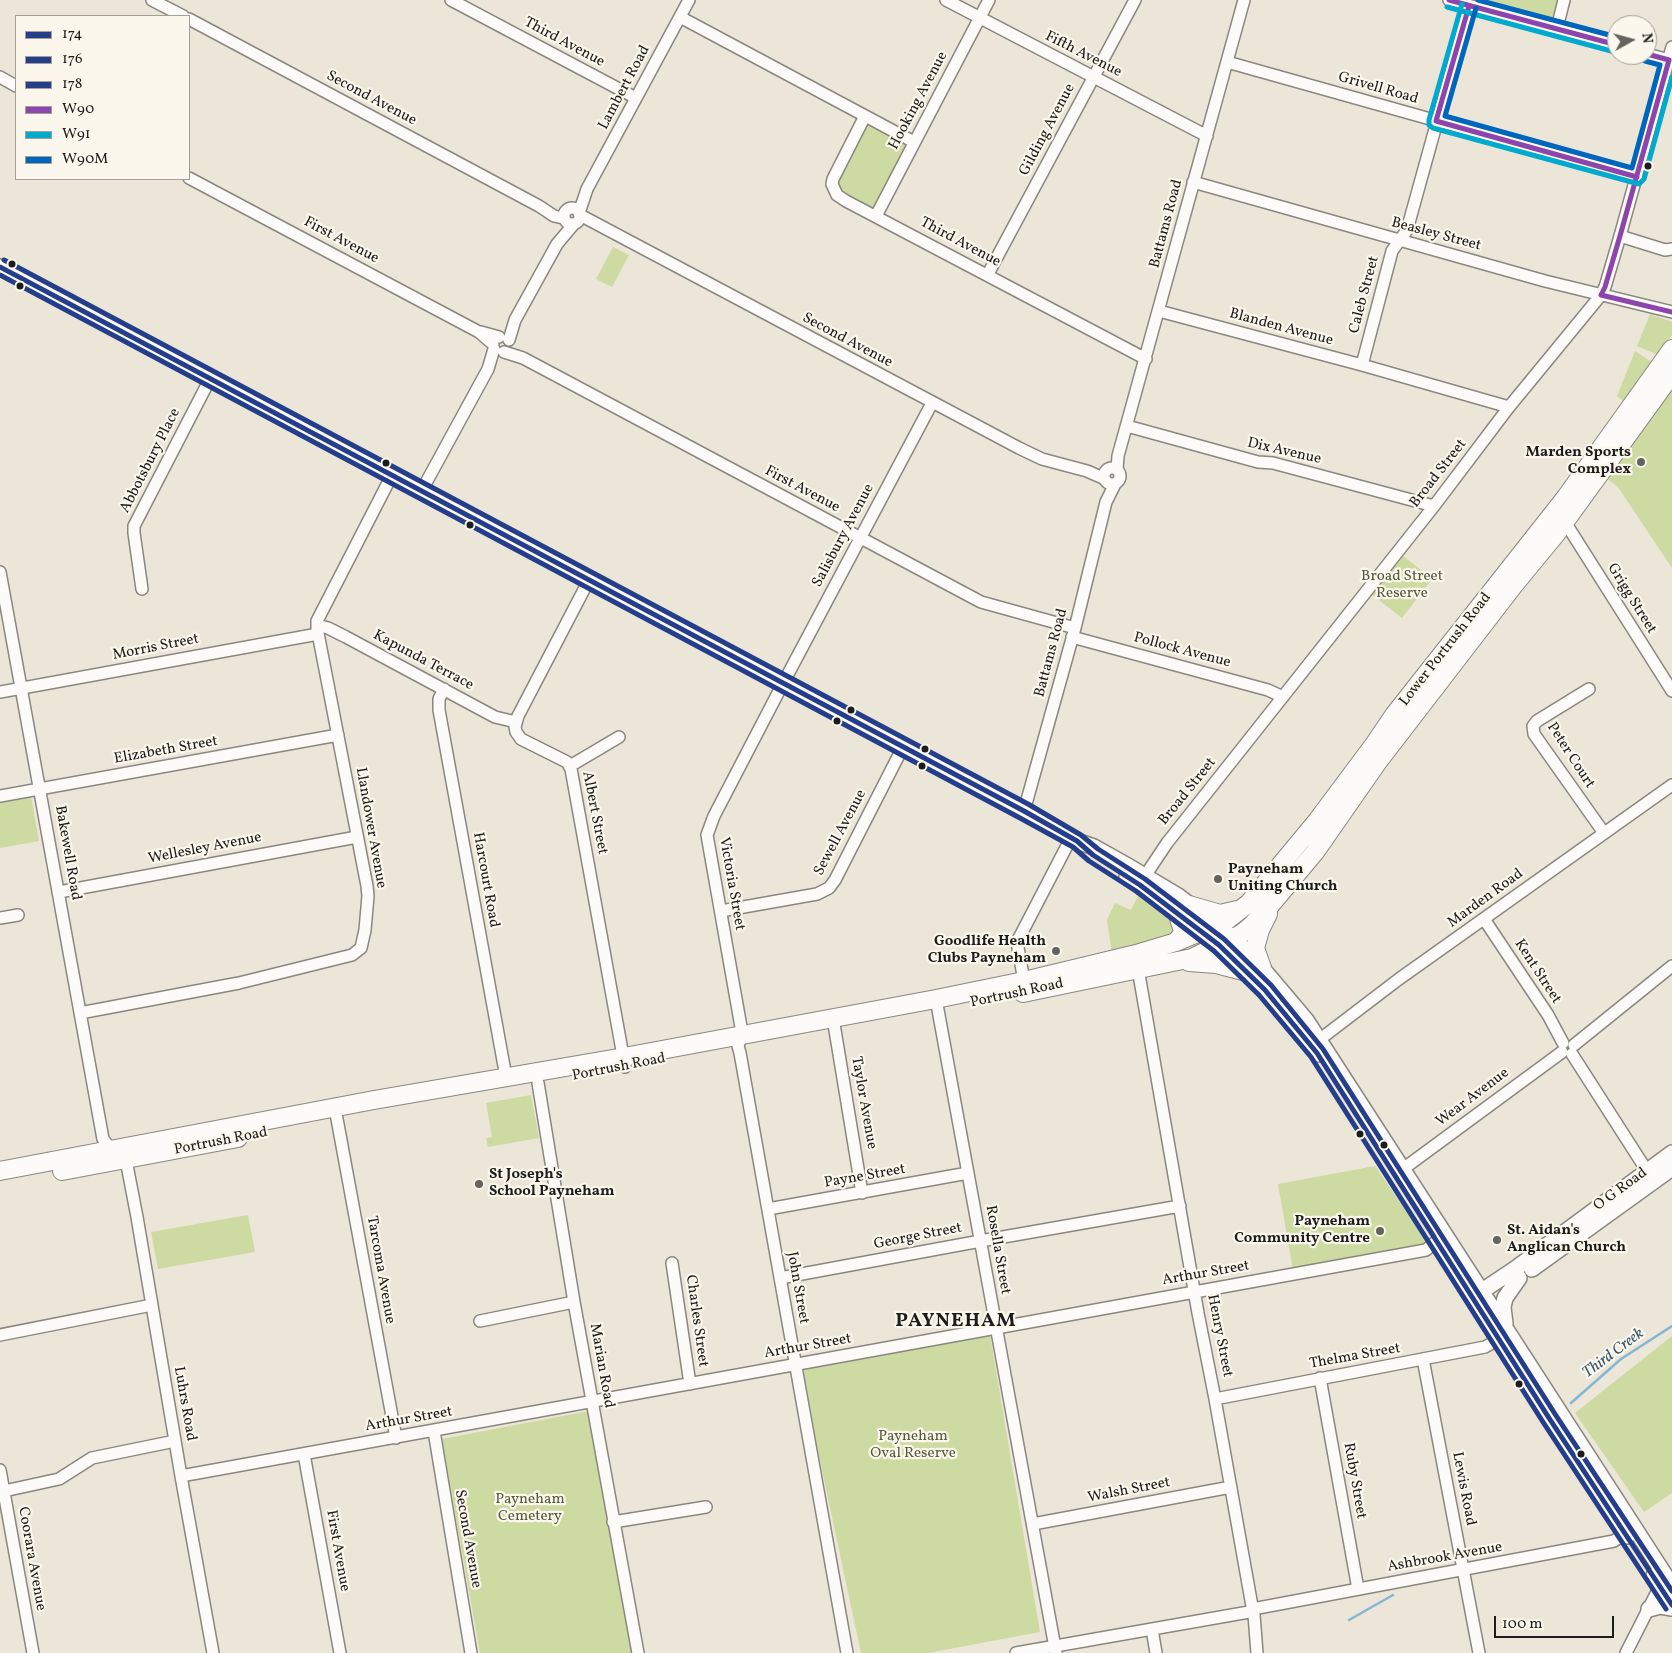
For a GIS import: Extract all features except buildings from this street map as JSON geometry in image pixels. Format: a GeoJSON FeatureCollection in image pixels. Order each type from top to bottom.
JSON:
{"type":"FeatureCollection","features":[{"type":"Feature","properties":{"kind":"highway","name":"Lower Portrush Road"},"geometry":{"type":"LineString","coordinates":[[1226,941],[1251,926],[1315,852],[1342,811],[1391,744],[1565,522],[1668,367],[1672,349]]}},
{"type":"Feature","properties":{"kind":"highway","name":"Lower Portrush Road"},"geometry":{"type":"LineString","coordinates":[[1209,928],[1226,921],[1249,904],[1317,820],[1394,714],[1542,529],[1668,367]]}},
{"type":"Feature","properties":{"kind":"highway"},"geometry":{"type":"LineString","coordinates":[[1542,529],[1565,522],[1564,509],[1566,498]]}},
{"type":"Feature","properties":{"kind":"highway"},"geometry":{"type":"LineString","coordinates":[[1366,755],[1378,747],[1391,744],[1394,714]]}},
{"type":"Feature","properties":{"kind":"highway"},"geometry":{"type":"LineString","coordinates":[[1181,962],[1216,964],[1255,970],[1255,948],[1260,930],[1276,899]]}},
{"type":"Feature","properties":{"kind":"highway"},"geometry":{"type":"LineString","coordinates":[[1176,942],[1183,931],[1183,908],[1220,914],[1243,908]]}},
{"type":"Feature","properties":{"kind":"highway","name":"Portrush Road"},"geometry":{"type":"LineString","coordinates":[[0,1171],[103,1148],[538,1084],[625,1062],[937,1005],[1137,962],[1209,928]]}},
{"type":"Feature","properties":{"kind":"highway","name":"Portrush Road"},"geometry":{"type":"LineString","coordinates":[[937,1005],[1024,981],[1137,962],[1181,962],[1202,954],[1226,941]]}},
{"type":"Feature","properties":{"kind":"highway","name":"Portrush Road"},"geometry":{"type":"LineString","coordinates":[[0,1182],[126,1160],[506,1077],[625,1062]]}},
{"type":"Feature","properties":{"kind":"highway"},"geometry":{"type":"LineString","coordinates":[[103,1148],[126,1160],[147,1142]]}},
{"type":"Feature","properties":{"kind":"main road"},"geometry":{"type":"LineString","coordinates":[[0,267],[1024,811],[1074,840],[1093,855],[1140,885],[1183,908]]}},
{"type":"Feature","properties":{"kind":"main road"},"geometry":{"type":"LineString","coordinates":[[1074,840],[1094,847],[1146,876],[1183,908],[1226,941],[1306,1020],[1403,1169],[1503,1335],[1548,1418],[1668,1587]]}},
{"type":"Feature","properties":{"kind":"main road"},"geometry":{"type":"LineString","coordinates":[[1255,970],[1282,1009],[1317,1053],[1437,1241],[1480,1299]]}},
{"type":"Feature","properties":{"kind":"main road","name":"O G Road"},"geometry":{"type":"LineString","coordinates":[[1480,1299],[1519,1278],[1650,1176],[1672,1153]]}},
{"type":"Feature","properties":{"kind":"main road","name":"O G Road"},"geometry":{"type":"LineString","coordinates":[[1480,1299],[1650,1176],[1672,1168]]}},
{"type":"Feature","properties":{"kind":"main road"},"geometry":{"type":"LineString","coordinates":[[1503,1335],[1503,1303],[1506,1294],[1519,1278]]}},
{"type":"Feature","properties":{"kind":"main road"},"geometry":{"type":"LineString","coordinates":[[1630,1531],[1656,1561],[1668,1587],[1672,1606],[1660,1606],[1649,1609]]}},
{"type":"Feature","properties":{"kind":"street"},"geometry":{"type":"LineString","coordinates":[[152,0],[181,15]]}},
{"type":"Feature","properties":{"kind":"street","name":"Third Avenue"},"geometry":{"type":"LineString","coordinates":[[451,0],[636,98]]}},
{"type":"Feature","properties":{"kind":"street","name":"Lambert Road"},"geometry":{"type":"LineString","coordinates":[[422,490],[689,0]]}},
{"type":"Feature","properties":{"kind":"street","name":"Fifth Avenue"},"geometry":{"type":"LineString","coordinates":[[946,0],[1207,136]]}},
{"type":"Feature","properties":{"kind":"street","name":"Hooking Avenue"},"geometry":{"type":"LineString","coordinates":[[876,216],[989,0]]}},
{"type":"Feature","properties":{"kind":"street","name":"Gilding Avenue"},"geometry":{"type":"LineString","coordinates":[[988,274],[1135,0]]}},
{"type":"Feature","properties":{"kind":"street","name":"Battams Road"},"geometry":{"type":"LineString","coordinates":[[1024,811],[1073,633],[1106,502],[1109,475],[1118,456],[1128,426],[1244,0]]}},
{"type":"Feature","properties":{"kind":"street"},"geometry":{"type":"LineString","coordinates":[[1448,0],[1607,42]]}},
{"type":"Feature","properties":{"kind":"street"},"geometry":{"type":"LineString","coordinates":[[1557,28],[1564,0]]}},
{"type":"Feature","properties":{"kind":"street","name":"Caleb Street"},"geometry":{"type":"LineString","coordinates":[[1362,365],[1392,251],[1407,230],[1469,6]]}},
{"type":"Feature","properties":{"kind":"street"},"geometry":{"type":"LineString","coordinates":[[680,18],[914,142]]}},
{"type":"Feature","properties":{"kind":"street","name":"Second Avenue"},"geometry":{"type":"LineString","coordinates":[[190,20],[539,206],[598,226],[932,403],[1042,459],[1109,475]]}},
{"type":"Feature","properties":{"kind":"street","name":"Broad Street"},"geometry":{"type":"LineString","coordinates":[[1146,876],[1167,843],[1510,407],[1601,295],[1637,177],[1672,47]]}},
{"type":"Feature","properties":{"kind":"street"},"geometry":{"type":"LineString","coordinates":[[1657,57],[1669,60]]}},
{"type":"Feature","properties":{"kind":"street","name":"Grivell Road"},"geometry":{"type":"LineString","coordinates":[[1227,62],[1637,177]]}},
{"type":"Feature","properties":{"kind":"street"},"geometry":{"type":"LineString","coordinates":[[0,77],[15,85]]}},
{"type":"Feature","properties":{"kind":"street","name":"Third Avenue"},"geometry":{"type":"LineString","coordinates":[[865,116],[832,184],[837,195],[1146,358]]}},
{"type":"Feature","properties":{"kind":"street","name":"First Avenue"},"geometry":{"type":"LineString","coordinates":[[190,179],[987,605],[1073,633]]}},
{"type":"Feature","properties":{"kind":"street","name":"Beasley Street"},"geometry":{"type":"LineString","coordinates":[[1193,182],[1545,282],[1672,312]]}},
{"type":"Feature","properties":{"kind":"street"},"geometry":{"type":"LineString","coordinates":[[1620,236],[1665,250],[1672,249]]}},
{"type":"Feature","properties":{"kind":"street","name":"Blanden Avenue"},"geometry":{"type":"LineString","coordinates":[[1159,311],[1510,407]]}},
{"type":"Feature","properties":{"kind":"street","name":"Abbotsbury Place"},"geometry":{"type":"LineString","coordinates":[[142,589],[134,526],[210,379]]}},
{"type":"Feature","properties":{"kind":"street","name":"Salisbury Avenue"},"geometry":{"type":"LineString","coordinates":[[783,683],[932,403]]}},
{"type":"Feature","properties":{"kind":"street","name":"Dix Avenue"},"geometry":{"type":"LineString","coordinates":[[1128,426],[1258,462],[1273,462],[1434,506]]}},
{"type":"Feature","properties":{"kind":"street"},"geometry":{"type":"LineString","coordinates":[[317,629],[318,617],[392,475]]}},
{"type":"Feature","properties":{"kind":"street","name":"Grigg Street"},"geometry":{"type":"LineString","coordinates":[[1565,522],[1672,691]]}},
{"type":"Feature","properties":{"kind":"street","name":"Bakewell Road"},"geometry":{"type":"LineString","coordinates":[[0,572],[1,586],[22,688],[59,892],[103,1148]]}},
{"type":"Feature","properties":{"kind":"street"},"geometry":{"type":"LineString","coordinates":[[516,722],[589,580]]}},
{"type":"Feature","properties":{"kind":"street","name":"Kapunda Terrace"},"geometry":{"type":"LineString","coordinates":[[317,629],[328,628],[495,716],[516,722]]}},
{"type":"Feature","properties":{"kind":"street","name":"Morris Street"},"geometry":{"type":"LineString","coordinates":[[0,692],[317,629]]}},
{"type":"Feature","properties":{"kind":"street","name":"Llandower Avenue"},"geometry":{"type":"LineString","coordinates":[[80,1013],[239,983],[356,952],[361,948],[368,896],[317,629]]}},
{"type":"Feature","properties":{"kind":"street","name":"Pollock Avenue"},"geometry":{"type":"LineString","coordinates":[[1073,633],[1268,690],[1283,697]]}},
{"type":"Feature","properties":{"kind":"street","name":"Victoria Street"},"geometry":{"type":"LineString","coordinates":[[740,1040],[708,831],[783,683]]}},
{"type":"Feature","properties":{"kind":"street","name":"Harcourt Road"},"geometry":{"type":"LineString","coordinates":[[444,689],[439,699],[439,710],[506,1077]]}},
{"type":"Feature","properties":{"kind":"street","name":"Peter Court"},"geometry":{"type":"LineString","coordinates":[[1588,689],[1533,726],[1534,734],[1604,833]]}},
{"type":"Feature","properties":{"kind":"street","name":"Albert Street"},"geometry":{"type":"LineString","coordinates":[[516,722],[516,732],[522,739],[567,762],[570,766],[625,1062]]}},
{"type":"Feature","properties":{"kind":"street","name":"Elizabeth Street"},"geometry":{"type":"LineString","coordinates":[[0,796],[338,735]]}},
{"type":"Feature","properties":{"kind":"street"},"geometry":{"type":"LineString","coordinates":[[570,766],[620,737]]}},
{"type":"Feature","properties":{"kind":"street","name":"Sewell Avenue"},"geometry":{"type":"LineString","coordinates":[[721,911],[817,894],[829,888],[835,880],[903,747]]}},
{"type":"Feature","properties":{"kind":"street","name":"Marden Road"},"geometry":{"type":"LineString","coordinates":[[1319,1040],[1399,980],[1672,785]]}},
{"type":"Feature","properties":{"kind":"street","name":"Wellesley Avenue"},"geometry":{"type":"LineString","coordinates":[[59,892],[357,837]]}},
{"type":"Feature","properties":{"kind":"street"},"geometry":{"type":"LineString","coordinates":[[1024,981],[1017,942],[1074,840]]}},
{"type":"Feature","properties":{"kind":"street"},"geometry":{"type":"LineString","coordinates":[[0,918],[18,915]]}},
{"type":"Feature","properties":{"kind":"street","name":"Kent Street"},"geometry":{"type":"LineString","coordinates":[[1484,919],[1650,1176]]}},
{"type":"Feature","properties":{"kind":"street","name":"Henry Street"},"geometry":{"type":"LineString","coordinates":[[1137,962],[1194,1291],[1253,1610],[1257,1653]]}},
{"type":"Feature","properties":{"kind":"street","name":"Wear Avenue"},"geometry":{"type":"LineString","coordinates":[[1403,1169],[1568,1048],[1672,966]]}},
{"type":"Feature","properties":{"kind":"street","name":"Rosella Street"},"geometry":{"type":"LineString","coordinates":[[937,1005],[1055,1650]]}},
{"type":"Feature","properties":{"kind":"street","name":"Taylor Avenue"},"geometry":{"type":"LineString","coordinates":[[834,1023],[862,1192]]}},
{"type":"Feature","properties":{"kind":"street","name":"John Street"},"geometry":{"type":"LineString","coordinates":[[740,1040],[768,1210],[847,1653]]}},
{"type":"Feature","properties":{"kind":"street","name":"Marian Road"},"geometry":{"type":"LineString","coordinates":[[538,1084],[574,1302],[638,1653]]}},
{"type":"Feature","properties":{"kind":"street","name":"Tarcoma Avenue"},"geometry":{"type":"LineString","coordinates":[[336,1113],[396,1438]]}},
{"type":"Feature","properties":{"kind":"street","name":"Luhrs Road"},"geometry":{"type":"LineString","coordinates":[[126,1160],[213,1653]]}},
{"type":"Feature","properties":{"kind":"street","name":"Payne Street"},"geometry":{"type":"LineString","coordinates":[[768,1210],[968,1173]]}},
{"type":"Feature","properties":{"kind":"street","name":"George Street"},"geometry":{"type":"LineString","coordinates":[[780,1278],[1180,1206]]}},
{"type":"Feature","properties":{"kind":"street","name":"Arthur Street"},"geometry":{"type":"LineString","coordinates":[[181,1476],[1426,1250],[1437,1241]]}},
{"type":"Feature","properties":{"kind":"street","name":"Charles Street"},"geometry":{"type":"LineString","coordinates":[[672,1263],[690,1384]]}},
{"type":"Feature","properties":{"kind":"street"},"geometry":{"type":"LineString","coordinates":[[480,1321],[574,1302]]}},
{"type":"Feature","properties":{"kind":"street"},"geometry":{"type":"LineString","coordinates":[[0,1335],[152,1305]]}},
{"type":"Feature","properties":{"kind":"street","name":"Thelma Street"},"geometry":{"type":"LineString","coordinates":[[1215,1399],[1485,1347],[1503,1335]]}},
{"type":"Feature","properties":{"kind":"street","name":"Lewis Road"},"geometry":{"type":"LineString","coordinates":[[1423,1359],[1479,1653]]}},
{"type":"Feature","properties":{"kind":"street","name":"Ruby Street"},"geometry":{"type":"LineString","coordinates":[[1320,1378],[1358,1589]]}},
{"type":"Feature","properties":{"kind":"street","name":"Second Avenue"},"geometry":{"type":"LineString","coordinates":[[434,1431],[472,1653]]}},
{"type":"Feature","properties":{"kind":"street"},"geometry":{"type":"LineString","coordinates":[[4,1491],[59,1479],[92,1458],[175,1441]]}},
{"type":"Feature","properties":{"kind":"street","name":"First Avenue"},"geometry":{"type":"LineString","coordinates":[[304,1454],[340,1653]]}},
{"type":"Feature","properties":{"kind":"street","name":"Coorara Avenue"},"geometry":{"type":"LineString","coordinates":[[0,1470],[33,1653]]}},
{"type":"Feature","properties":{"kind":"street","name":"Walsh Street"},"geometry":{"type":"LineString","coordinates":[[1033,1524],[1231,1487]]}},
{"type":"Feature","properties":{"kind":"street"},"geometry":{"type":"LineString","coordinates":[[613,1522],[706,1507]]}},
{"type":"Feature","properties":{"kind":"street","name":"Ashbrook Avenue"},"geometry":{"type":"LineString","coordinates":[[1016,1653],[1055,1650],[1152,1629],[1614,1541],[1630,1531]]}},
{"type":"Feature","properties":{"kind":"street"},"geometry":{"type":"LineString","coordinates":[[1626,1653],[1649,1609],[1668,1587]]}},
{"type":"Feature","properties":{"kind":"street"},"geometry":{"type":"LineString","coordinates":[[1152,1629],[1156,1653]]}},
{"type":"Feature","properties":{"kind":"green space"},"geometry":{"type":"Polygon","coordinates":[[[1449,0],[1564,0],[1557,28],[1449,0]]]}},
{"type":"Feature","properties":{"kind":"green space"},"geometry":{"type":"Polygon","coordinates":[[[865,116],[914,142],[876,216],[846,201],[833,179],[865,116]]]}},
{"type":"Feature","properties":{"kind":"green space"},"geometry":{"type":"Polygon","coordinates":[[[613,247],[629,255],[612,287],[596,279],[613,247]]]}},
{"type":"Feature","properties":{"kind":"green space"},"geometry":{"type":"Polygon","coordinates":[[[1650,314],[1672,322],[1672,335],[1658,355],[1637,346],[1650,314]]]}},
{"type":"Feature","properties":{"kind":"green space"},"geometry":{"type":"Polygon","coordinates":[[[1635,351],[1653,363],[1626,403],[1617,396],[1635,351]]]}},
{"type":"Feature","properties":{"kind":"green space","name":"Marden Sports Complex"},"geometry":{"type":"Polygon","coordinates":[[[1672,374],[1672,568],[1618,487],[1601,474],[1672,374]]]}},
{"type":"Feature","properties":{"kind":"green space","name":"Broad Street Reserve"},"geometry":{"type":"Polygon","coordinates":[[[1401,554],[1432,579],[1402,618],[1371,594],[1401,554]]]}},
{"type":"Feature","properties":{"kind":"green space"},"geometry":{"type":"Polygon","coordinates":[[[31,796],[39,841],[0,848],[0,801],[31,796]]]}},
{"type":"Feature","properties":{"kind":"green space"},"geometry":{"type":"Polygon","coordinates":[[[1139,894],[1175,923],[1174,938],[1112,954],[1107,920],[1115,903],[1131,910],[1139,894]]]}},
{"type":"Feature","properties":{"kind":"green space"},"geometry":{"type":"Polygon","coordinates":[[[531,1095],[539,1138],[488,1147],[486,1138],[492,1137],[486,1103],[531,1095]]]}},
{"type":"Feature","properties":{"kind":"green space"},"geometry":{"type":"Polygon","coordinates":[[[1375,1166],[1426,1240],[1422,1246],[1293,1270],[1278,1184],[1375,1166]]]}},
{"type":"Feature","properties":{"kind":"green space"},"geometry":{"type":"Polygon","coordinates":[[[248,1215],[255,1252],[158,1269],[151,1232],[248,1215]]]}},
{"type":"Feature","properties":{"kind":"green space","name":"Payneham Oval Reserve"},"geometry":{"type":"Polygon","coordinates":[[[990,1335],[1040,1632],[928,1653],[861,1653],[819,1456],[803,1368],[990,1335]]]}},
{"type":"Feature","properties":{"kind":"green space"},"geometry":{"type":"Polygon","coordinates":[[[1672,1336],[1672,1493],[1644,1512],[1575,1413],[1672,1336]]]}},
{"type":"Feature","properties":{"kind":"green space","name":"Payneham Cemetery"},"geometry":{"type":"Polygon","coordinates":[[[589,1411],[632,1653],[480,1653],[442,1439],[589,1411]]]}},
{"type":"Feature","properties":{"kind":"waterway","name":"Third Creek"},"geometry":{"type":"LineString","coordinates":[[1571,1403],[1621,1359],[1672,1326]]}},
{"type":"Feature","properties":{"kind":"waterway","name":"Third Creek"},"geometry":{"type":"LineString","coordinates":[[1349,1620],[1393,1595]]}},
{"type":"Feature","properties":{"kind":"transit line","name":"W90"},"geometry":{"type":"LineString","coordinates":[[1449,0],[1607,42]]}},
{"type":"Feature","properties":{"kind":"transit line","name":"W90M"},"geometry":{"type":"LineString","coordinates":[[1478,0],[1607,34]]}},
{"type":"Feature","properties":{"kind":"transit line","name":"W91"},"geometry":{"type":"LineString","coordinates":[[1462,4],[1429,120],[1429,125],[1433,128],[1639,184],[1644,179],[1672,77]]}},
{"type":"Feature","properties":{"kind":"transit line","name":"W90"},"geometry":{"type":"LineString","coordinates":[[1469,6],[1436,121],[1637,177]]}},
{"type":"Feature","properties":{"kind":"transit line","name":"W91"},"geometry":{"type":"LineString","coordinates":[[1447,7],[1607,50]]}},
{"type":"Feature","properties":{"kind":"transit line","name":"W90M"},"geometry":{"type":"LineString","coordinates":[[1476,8],[1445,116],[1632,168],[1660,65],[1657,64]]}},
{"type":"Feature","properties":{"kind":"transit line","name":"W90"},"geometry":{"type":"LineString","coordinates":[[1657,57],[1669,60],[1620,236],[1601,295],[1672,312]]}},
{"type":"Feature","properties":{"kind":"transit line","name":"178"},"geometry":{"type":"LineString","coordinates":[[4,260],[1028,804],[1081,835],[1098,849],[1145,879],[1224,939],[1271,985],[1323,1049],[1555,1414],[1672,1591]]}},
{"type":"Feature","properties":{"kind":"transit line","name":"174"},"geometry":{"type":"LineString","coordinates":[[0,267],[1024,811],[1077,841],[1093,855],[1140,885],[1219,945],[1265,990],[1317,1053],[1549,1418],[1672,1605]]}},
{"type":"Feature","properties":{"kind":"transit line","name":"176"},"geometry":{"type":"LineString","coordinates":[[0,275],[1073,847],[1089,861],[1136,891],[1214,951],[1259,995],[1311,1057],[1543,1422],[1666,1609]]}},
{"type":"Feature","properties":{"kind":"place","name":"Marden Sports Complex"},"geometry":{"type":"Point","coordinates":[1641,462]}},
{"type":"Feature","properties":{"kind":"place","name":"Payneham Uniting Church"},"geometry":{"type":"Point","coordinates":[1218,879]}},
{"type":"Feature","properties":{"kind":"place","name":"Goodlife Health Clubs Payneham"},"geometry":{"type":"Point","coordinates":[1056,951]}},
{"type":"Feature","properties":{"kind":"place","name":"St Joseph's School Payneham"},"geometry":{"type":"Point","coordinates":[479,1184]}},
{"type":"Feature","properties":{"kind":"place","name":"Payneham Community Centre"},"geometry":{"type":"Point","coordinates":[1380,1231]}},
{"type":"Feature","properties":{"kind":"place","name":"St. Aidan's Anglican Church"},"geometry":{"type":"Point","coordinates":[1497,1240]}},
{"type":"Feature","properties":{"kind":"district","name":"PAYNEHAM"},"geometry":{"type":"Point","coordinates":[956,1322]}}]}
